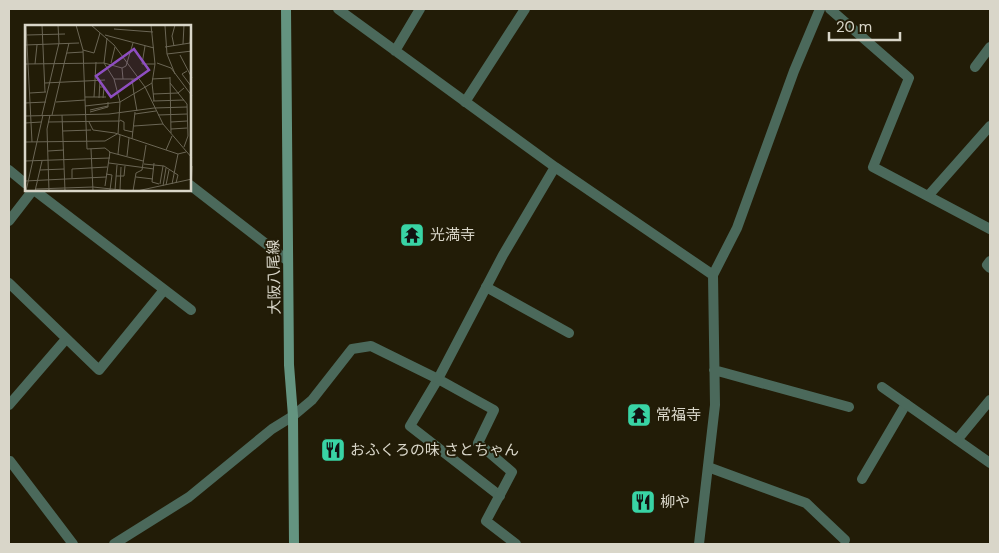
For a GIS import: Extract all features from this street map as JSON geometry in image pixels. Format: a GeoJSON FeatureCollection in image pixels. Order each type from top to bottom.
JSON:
{"type":"FeatureCollection","features":[{"type":"Feature","properties":{"kind":"main road","name":"大阪八尾線"},"geometry":{"type":"LineString","coordinates":[[286,9],[289,365],[293,416],[294,544]]}},
{"type":"Feature","properties":{"kind":"street"},"geometry":{"type":"LineString","coordinates":[[338,9],[555,167],[712,275]]}},
{"type":"Feature","properties":{"kind":"street"},"geometry":{"type":"LineString","coordinates":[[395,51],[420,9]]}},
{"type":"Feature","properties":{"kind":"street"},"geometry":{"type":"LineString","coordinates":[[465,102],[524,9]]}},
{"type":"Feature","properties":{"kind":"street"},"geometry":{"type":"LineString","coordinates":[[698,544],[715,405],[712,275],[737,228],[794,71],[820,9]]}},
{"type":"Feature","properties":{"kind":"street"},"geometry":{"type":"LineString","coordinates":[[830,9],[909,78],[873,167],[990,229]]}},
{"type":"Feature","properties":{"kind":"street"},"geometry":{"type":"LineString","coordinates":[[975,66],[990,48]]}},
{"type":"Feature","properties":{"kind":"street"},"geometry":{"type":"LineString","coordinates":[[928,196],[990,126]]}},
{"type":"Feature","properties":{"kind":"street"},"geometry":{"type":"LineString","coordinates":[[500,496],[410,426],[438,379],[503,255],[555,167]]}},
{"type":"Feature","properties":{"kind":"street"},"geometry":{"type":"LineString","coordinates":[[9,170],[25,183]]}},
{"type":"Feature","properties":{"kind":"street"},"geometry":{"type":"LineString","coordinates":[[191,186],[288,261]]}},
{"type":"Feature","properties":{"kind":"street"},"geometry":{"type":"LineString","coordinates":[[9,221],[33,191]]}},
{"type":"Feature","properties":{"kind":"street"},"geometry":{"type":"LineString","coordinates":[[35,191],[191,310]]}},
{"type":"Feature","properties":{"kind":"street"},"geometry":{"type":"LineString","coordinates":[[990,261],[987,265],[990,268]]}},
{"type":"Feature","properties":{"kind":"street"},"geometry":{"type":"LineString","coordinates":[[9,283],[99,370],[164,290]]}},
{"type":"Feature","properties":{"kind":"street"},"geometry":{"type":"LineString","coordinates":[[486,287],[568,333]]}},
{"type":"Feature","properties":{"kind":"street"},"geometry":{"type":"LineString","coordinates":[[9,405],[66,338]]}},
{"type":"Feature","properties":{"kind":"street"},"geometry":{"type":"LineString","coordinates":[[114,544],[189,497],[272,429],[293,416],[312,400],[352,349],[371,346],[438,379],[494,410],[478,443],[512,472],[486,521],[516,544]]}},
{"type":"Feature","properties":{"kind":"street"},"geometry":{"type":"LineString","coordinates":[[714,370],[849,407]]}},
{"type":"Feature","properties":{"kind":"street"},"geometry":{"type":"LineString","coordinates":[[882,387],[990,463]]}},
{"type":"Feature","properties":{"kind":"street"},"geometry":{"type":"LineString","coordinates":[[957,440],[990,400]]}},
{"type":"Feature","properties":{"kind":"street"},"geometry":{"type":"LineString","coordinates":[[862,479],[906,404]]}},
{"type":"Feature","properties":{"kind":"street"},"geometry":{"type":"LineString","coordinates":[[10,461],[74,544]]}},
{"type":"Feature","properties":{"kind":"street"},"geometry":{"type":"LineString","coordinates":[[708,467],[806,503],[845,540]]}},
{"type":"Feature","properties":{"kind":"place","name":"光満寺"},"geometry":{"type":"Point","coordinates":[412,235]}},
{"type":"Feature","properties":{"kind":"place","name":"常福寺"},"geometry":{"type":"Point","coordinates":[639,415]}},
{"type":"Feature","properties":{"kind":"place","name":"おふくろの味 さとちゃん"},"geometry":{"type":"Point","coordinates":[333,450]}},
{"type":"Feature","properties":{"kind":"place","name":"柳や"},"geometry":{"type":"Point","coordinates":[643,502]}}]}
